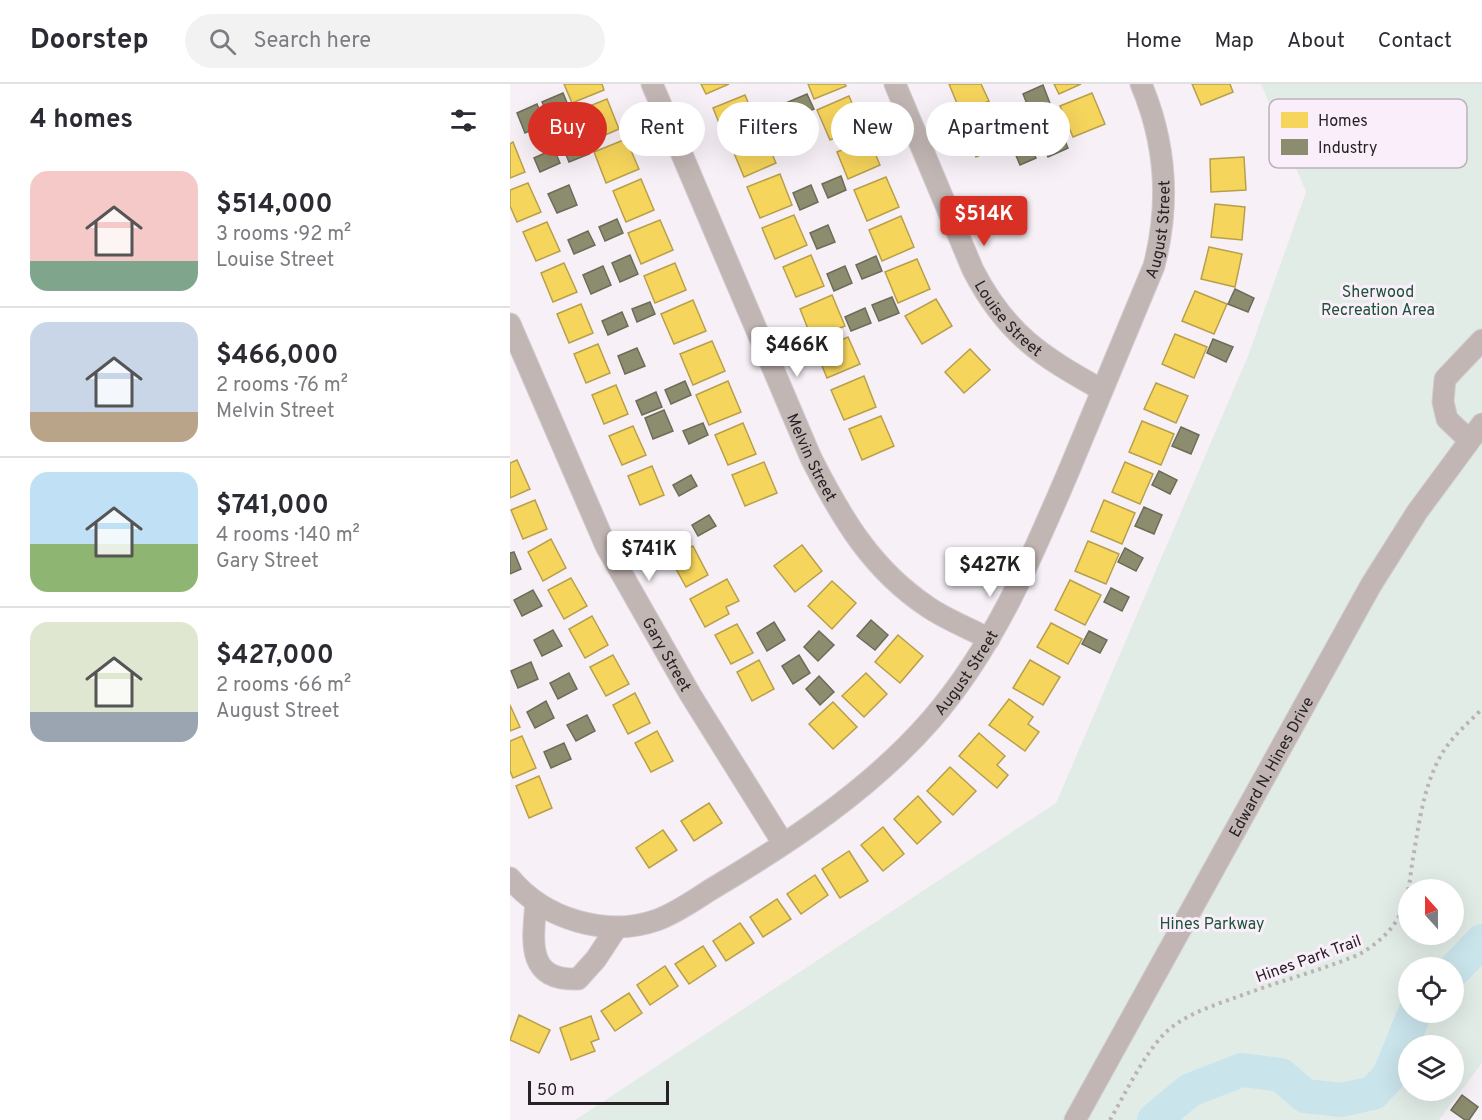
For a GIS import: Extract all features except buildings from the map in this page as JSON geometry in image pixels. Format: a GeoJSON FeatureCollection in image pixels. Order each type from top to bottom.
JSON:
{"type":"FeatureCollection","features":[{"type":"Feature","properties":{"kind":"street","name":"Melvin Street"},"geometry":{"type":"LineString","coordinates":[[652,84],[810,458],[833,503],[850,530],[876,563],[895,581],[930,609],[989,639]]}},
{"type":"Feature","properties":{"kind":"street","name":"Louise Street"},"geometry":{"type":"LineString","coordinates":[[895,84],[973,270],[991,302],[1009,326],[1034,349],[1102,390]]}},
{"type":"Feature","properties":{"kind":"street","name":"August Street"},"geometry":{"type":"LineString","coordinates":[[510,878],[549,911],[588,924],[617,927],[638,925],[672,914],[783,843],[847,798],[898,754],[951,695],[989,639],[1030,562],[1154,266],[1163,222],[1165,185],[1161,147],[1152,111],[1141,84]]}},
{"type":"Feature","properties":{"kind":"street","name":"Gary Street"},"geometry":{"type":"LineString","coordinates":[[510,324],[606,546],[690,694],[783,843]]}},
{"type":"Feature","properties":{"kind":"street"},"geometry":{"type":"LineString","coordinates":[[1475,432],[1447,419],[1443,402],[1445,380],[1482,340]]}},
{"type":"Feature","properties":{"kind":"street","name":"Edward N. Hines Drive"},"geometry":{"type":"LineString","coordinates":[[1076,1120],[1371,585],[1417,512],[1475,432]]}},
{"type":"Feature","properties":{"kind":"street"},"geometry":{"type":"LineString","coordinates":[[536,902],[533,952],[544,972],[561,980],[578,979],[596,960],[617,927]]}},
{"type":"Feature","properties":{"kind":"path","name":"Hines Park Trail"},"geometry":{"type":"LineString","coordinates":[[1110,1120],[1140,1068],[1164,1035],[1177,1024],[1191,1015],[1221,1003],[1358,955],[1373,947],[1393,926],[1404,907],[1428,787],[1437,762],[1449,741],[1482,709]]}},
{"type":"Feature","properties":{"kind":"green space","name":"Hines Parkway"},"geometry":{"type":"Polygon","coordinates":[[[1261,84],[1482,84],[1482,1063],[1464,1087],[1464,1035],[1398,1035],[1398,1101],[1453,1101],[1439,1120],[575,1120],[1056,803],[1248,356],[1306,192],[1296,168],[1467,168],[1467,99],[1269,99],[1269,103],[1261,84]]]}},
{"type":"Feature","properties":{"kind":"waterway"},"geometry":{"type":"LineString","coordinates":[[1464,960],[1482,941]]}},
{"type":"Feature","properties":{"kind":"waterway"},"geometry":{"type":"LineString","coordinates":[[1154,1120],[1190,1090],[1242,1070],[1281,1075],[1305,1096],[1341,1100],[1373,1093],[1389,1076],[1411,1023]]}},
{"type":"Feature","properties":{"kind":"park label","name":"Sherwood Recreation Area"},"geometry":{"type":"Point","coordinates":[1378,300]}}]}
